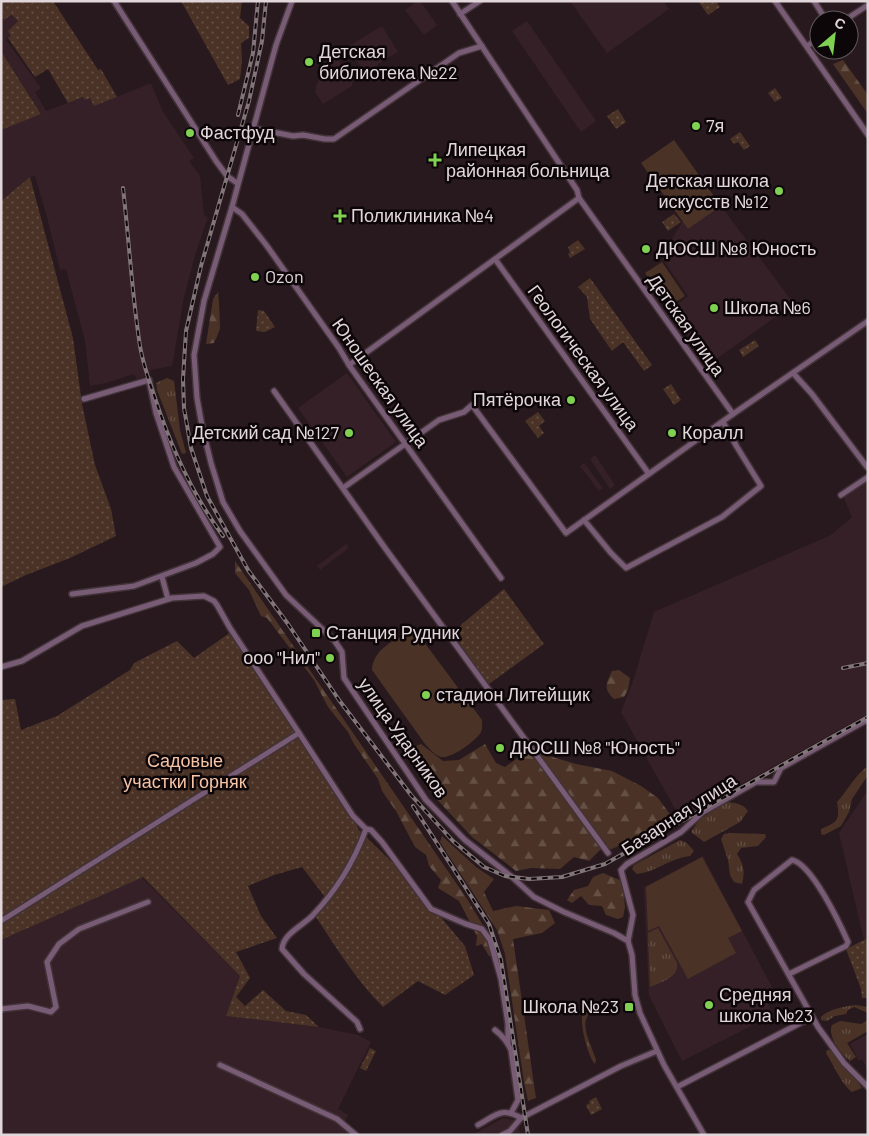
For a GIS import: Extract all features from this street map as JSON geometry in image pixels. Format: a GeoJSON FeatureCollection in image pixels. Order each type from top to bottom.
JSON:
{"type":"FeatureCollection","features":[{"type":"Feature","properties":{"kind":"street"},"geometry":{"type":"LineString","coordinates":[[114,1],[216,161],[227,176],[238,184]]}},
{"type":"Feature","properties":{"kind":"street"},"geometry":{"type":"LineString","coordinates":[[232,207],[276,45],[292,1]]}},
{"type":"Feature","properties":{"kind":"street","name":"Детская улица"},"geometry":{"type":"LineString","coordinates":[[452,1],[577,190],[579,198],[733,414]]}},
{"type":"Feature","properties":{"kind":"street"},"geometry":{"type":"LineString","coordinates":[[460,14],[480,1]]}},
{"type":"Feature","properties":{"kind":"street"},"geometry":{"type":"LineString","coordinates":[[775,1],[868,135]]}},
{"type":"Feature","properties":{"kind":"street"},"geometry":{"type":"LineString","coordinates":[[252,128],[293,136],[303,135],[334,139],[459,53],[482,46]]}},
{"type":"Feature","properties":{"kind":"street"},"geometry":{"type":"LineString","coordinates":[[349,366],[579,198]]}},
{"type":"Feature","properties":{"kind":"street","name":"Юношеская улица"},"geometry":{"type":"LineString","coordinates":[[232,207],[242,214],[267,246],[339,348],[349,366],[501,578]]}},
{"type":"Feature","properties":{"kind":"street","name":"улица Ударников"},"geometry":{"type":"LineString","coordinates":[[232,207],[204,301],[194,355],[197,398],[202,426],[223,502],[240,531],[286,595],[334,640],[342,652],[344,678],[426,800],[465,840],[534,897],[628,941]]}},
{"type":"Feature","properties":{"kind":"street","name":"Геологическая улица"},"geometry":{"type":"LineString","coordinates":[[496,259],[649,474]]}},
{"type":"Feature","properties":{"kind":"street"},"geometry":{"type":"LineString","coordinates":[[343,488],[439,420],[464,412],[472,406],[566,533],[868,321]]}},
{"type":"Feature","properties":{"kind":"street"},"geometry":{"type":"LineString","coordinates":[[793,373],[812,394],[867,467]]}},
{"type":"Feature","properties":{"kind":"street"},"geometry":{"type":"LineString","coordinates":[[72,594],[134,586],[196,563],[213,554],[220,547],[174,467],[156,413],[149,380],[84,399]]}},
{"type":"Feature","properties":{"kind":"street"},"geometry":{"type":"LineString","coordinates":[[274,391],[608,853]]}},
{"type":"Feature","properties":{"kind":"street"},"geometry":{"type":"LineString","coordinates":[[584,520],[610,553],[626,568],[722,517],[762,486],[723,422]]}},
{"type":"Feature","properties":{"kind":"street"},"geometry":{"type":"LineString","coordinates":[[841,496],[868,478]]}},
{"type":"Feature","properties":{"kind":"street"},"geometry":{"type":"LineString","coordinates":[[162,577],[168,599]]}},
{"type":"Feature","properties":{"kind":"street"},"geometry":{"type":"LineString","coordinates":[[1,667],[22,661],[82,626],[168,599],[204,596],[214,601],[353,816],[371,830],[382,842],[431,909],[482,929],[490,940],[501,979],[508,1024],[508,1043]]}},
{"type":"Feature","properties":{"kind":"street","name":"Базарная улица"},"geometry":{"type":"LineString","coordinates":[[628,941],[633,915],[621,870],[627,864],[681,832],[702,812],[756,782],[774,782],[781,768],[865,721]]}},
{"type":"Feature","properties":{"kind":"street"},"geometry":{"type":"LineString","coordinates":[[1,921],[299,733]]}},
{"type":"Feature","properties":{"kind":"street"},"geometry":{"type":"LineString","coordinates":[[360,1029],[357,1022],[351,1016],[304,974],[282,949],[282,943],[310,918],[335,889],[356,852],[366,828]]}},
{"type":"Feature","properties":{"kind":"street"},"geometry":{"type":"LineString","coordinates":[[790,974],[846,946],[848,942],[838,920],[815,880],[798,861],[792,860],[754,890],[748,902],[790,974],[812,1017],[844,1063],[868,1087]]}},
{"type":"Feature","properties":{"kind":"street"},"geometry":{"type":"LineString","coordinates":[[1,1009],[28,1006],[51,1012],[56,1007],[47,962],[59,944],[79,930],[148,902]]}},
{"type":"Feature","properties":{"kind":"street"},"geometry":{"type":"LineString","coordinates":[[628,941],[632,956],[635,995],[640,1013],[657,1050],[704,1135]]}},
{"type":"Feature","properties":{"kind":"street"},"geometry":{"type":"LineString","coordinates":[[677,1087],[812,1017]]}},
{"type":"Feature","properties":{"kind":"street"},"geometry":{"type":"LineString","coordinates":[[494,1030],[502,1035],[511,1050],[518,1100],[511,1113]]}},
{"type":"Feature","properties":{"kind":"street"},"geometry":{"type":"LineString","coordinates":[[502,1135],[510,1131],[521,1118],[621,1066],[657,1050]]}},
{"type":"Feature","properties":{"kind":"street"},"geometry":{"type":"LineString","coordinates":[[220,1065],[337,1119],[356,1135]]}},
{"type":"Feature","properties":{"kind":"street"},"geometry":{"type":"LineString","coordinates":[[478,1125],[497,1113],[511,1113],[521,1118]]}},
{"type":"Feature","properties":{"kind":"shaded area"},"geometry":{"type":"Polygon","coordinates":[[[417,1],[420,1],[437,25],[424,35],[405,10],[417,1]]]}},
{"type":"Feature","properties":{"kind":"shaded area"},"geometry":{"type":"Polygon","coordinates":[[[570,1],[663,1],[669,9],[607,53],[570,1]]]}},
{"type":"Feature","properties":{"kind":"shaded area"},"geometry":{"type":"Polygon","coordinates":[[[10,15],[18,21],[9,31],[12,36],[6,40],[41,88],[35,92],[46,111],[84,97],[90,98],[94,106],[151,83],[163,112],[194,158],[189,161],[200,176],[204,216],[208,217],[184,297],[172,366],[150,370],[150,374],[137,379],[134,374],[90,386],[85,341],[66,269],[60,270],[35,176],[30,177],[1,201],[1,130],[41,113],[1,51],[1,17],[4,20],[10,15]]]}},
{"type":"Feature","properties":{"kind":"shaded area"},"geometry":{"type":"Polygon","coordinates":[[[527,21],[596,121],[581,132],[512,31],[527,21]]]}},
{"type":"Feature","properties":{"kind":"shaded area"},"geometry":{"type":"Polygon","coordinates":[[[382,26],[398,52],[379,63],[372,73],[365,75],[349,46],[382,26]]]}},
{"type":"Feature","properties":{"kind":"shaded area"},"geometry":{"type":"Polygon","coordinates":[[[336,56],[353,81],[352,86],[323,104],[315,92],[316,85],[336,56]]]}},
{"type":"Feature","properties":{"kind":"shaded area"},"geometry":{"type":"Polygon","coordinates":[[[721,206],[794,304],[709,364],[675,316],[670,317],[667,313],[688,296],[661,257],[683,221],[688,229],[721,206]]]}},
{"type":"Feature","properties":{"kind":"shaded area"},"geometry":{"type":"Polygon","coordinates":[[[347,373],[396,442],[347,477],[298,408],[347,373]]]}},
{"type":"Feature","properties":{"kind":"shaded area"},"geometry":{"type":"Polygon","coordinates":[[[595,455],[615,485],[610,489],[590,459],[595,455]]]}},
{"type":"Feature","properties":{"kind":"shaded area"},"geometry":{"type":"Polygon","coordinates":[[[584,463],[603,488],[599,491],[580,466],[584,463]]]}},
{"type":"Feature","properties":{"kind":"shaded area"},"geometry":{"type":"Polygon","coordinates":[[[868,482],[868,714],[680,818],[621,712],[633,681],[654,612],[831,535],[852,517],[843,496],[868,482]]]}},
{"type":"Feature","properties":{"kind":"shaded area"},"geometry":{"type":"Polygon","coordinates":[[[346,544],[349,548],[320,570],[317,566],[346,544]]]}},
{"type":"Feature","properties":{"kind":"shaded area"},"geometry":{"type":"Polygon","coordinates":[[[868,790],[868,938],[864,940],[839,833],[868,790]]]}},
{"type":"Feature","properties":{"kind":"shaded area"},"geometry":{"type":"Polygon","coordinates":[[[703,856],[775,993],[766,999],[773,1015],[682,1061],[649,995],[644,887],[703,856]]]}},
{"type":"Feature","properties":{"kind":"shaded area"},"geometry":{"type":"Polygon","coordinates":[[[141,877],[240,976],[226,1016],[319,1027],[358,1035],[371,1042],[338,1109],[348,1115],[343,1127],[351,1135],[1,1135],[1,940],[141,877]]]}},
{"type":"Feature","properties":{"kind":"shaded area"},"geometry":{"type":"Polygon","coordinates":[[[868,1034],[868,1070],[862,1059],[859,1061],[850,1044],[868,1034]]]}},
{"type":"Feature","properties":{"kind":"shaded area"},"geometry":{"type":"Polygon","coordinates":[[[503,1118],[514,1120],[519,1128],[520,1135],[472,1135],[503,1118]]]}},
{"type":"Feature","properties":{"kind":"green space"},"geometry":{"type":"Polygon","coordinates":[[[1,1],[53,1],[98,70],[101,69],[117,97],[94,106],[90,98],[85,100],[83,97],[68,103],[48,69],[35,77],[8,38],[11,36],[8,31],[18,21],[11,15],[4,20],[1,17],[3,13],[1,11],[1,1]]]}},
{"type":"Feature","properties":{"kind":"green space"},"geometry":{"type":"Polygon","coordinates":[[[181,1],[242,1],[240,18],[249,26],[249,38],[241,43],[240,79],[228,85],[181,1]]]}},
{"type":"Feature","properties":{"kind":"green space"},"geometry":{"type":"Polygon","coordinates":[[[698,1],[716,1],[720,7],[708,15],[698,1]]]}},
{"type":"Feature","properties":{"kind":"green space"},"geometry":{"type":"Polygon","coordinates":[[[1,51],[41,114],[1,130],[1,51]]]}},
{"type":"Feature","properties":{"kind":"green space"},"geometry":{"type":"Polygon","coordinates":[[[843,60],[868,95],[868,114],[833,64],[843,60]]]}},
{"type":"Feature","properties":{"kind":"green space"},"geometry":{"type":"Polygon","coordinates":[[[775,88],[782,98],[775,102],[768,93],[775,88]]]}},
{"type":"Feature","properties":{"kind":"green space"},"geometry":{"type":"Polygon","coordinates":[[[618,109],[626,122],[616,129],[607,116],[618,109]]]}},
{"type":"Feature","properties":{"kind":"green space"},"geometry":{"type":"Polygon","coordinates":[[[740,132],[750,146],[744,150],[738,142],[734,144],[730,139],[740,132]]]}},
{"type":"Feature","properties":{"kind":"green space"},"geometry":{"type":"Polygon","coordinates":[[[674,140],[721,206],[688,229],[641,163],[674,140]]]}},
{"type":"Feature","properties":{"kind":"green space"},"geometry":{"type":"Polygon","coordinates":[[[30,177],[73,338],[82,404],[95,465],[111,509],[116,536],[1,587],[1,201],[30,177]]]}},
{"type":"Feature","properties":{"kind":"green space"},"geometry":{"type":"Polygon","coordinates":[[[674,214],[681,222],[668,231],[662,222],[674,214]]]}},
{"type":"Feature","properties":{"kind":"green space"},"geometry":{"type":"Polygon","coordinates":[[[578,240],[585,249],[570,258],[568,247],[578,240]]]}},
{"type":"Feature","properties":{"kind":"green space"},"geometry":{"type":"Polygon","coordinates":[[[662,262],[685,296],[668,307],[645,273],[662,262]]]}},
{"type":"Feature","properties":{"kind":"green space"},"geometry":{"type":"Polygon","coordinates":[[[590,278],[652,365],[644,371],[623,342],[612,351],[590,319],[587,297],[578,287],[590,278]]]}},
{"type":"Feature","properties":{"kind":"green space"},"geometry":{"type":"Polygon","coordinates":[[[218,292],[220,328],[214,343],[206,344],[213,299],[218,292]]]}},
{"type":"Feature","properties":{"kind":"green space"},"geometry":{"type":"Polygon","coordinates":[[[258,310],[264,311],[275,327],[265,332],[256,331],[258,310]]]}},
{"type":"Feature","properties":{"kind":"green space"},"geometry":{"type":"Polygon","coordinates":[[[755,340],[759,346],[743,357],[739,350],[755,340]]]}},
{"type":"Feature","properties":{"kind":"green space"},"geometry":{"type":"Polygon","coordinates":[[[167,378],[174,381],[180,430],[186,453],[182,454],[157,390],[156,383],[167,378]]]}},
{"type":"Feature","properties":{"kind":"green space"},"geometry":{"type":"Polygon","coordinates":[[[671,384],[681,400],[674,405],[663,389],[671,384]]]}},
{"type":"Feature","properties":{"kind":"green space"},"geometry":{"type":"Polygon","coordinates":[[[538,412],[545,421],[539,426],[544,433],[538,438],[525,421],[538,412]]]}},
{"type":"Feature","properties":{"kind":"green space"},"geometry":{"type":"Polygon","coordinates":[[[235,561],[467,899],[487,932],[492,956],[489,956],[482,944],[476,946],[477,936],[459,901],[438,888],[441,880],[429,866],[426,855],[415,847],[396,811],[382,791],[378,779],[348,732],[328,707],[314,680],[267,618],[261,616],[249,590],[235,573],[235,561]]]}},
{"type":"Feature","properties":{"kind":"green space"},"geometry":{"type":"Polygon","coordinates":[[[504,589],[544,644],[489,684],[455,638],[456,629],[504,589]]]}},
{"type":"Feature","properties":{"kind":"green space","name":"Садовые участки Горняк"},"geometry":{"type":"Polygon","coordinates":[[[231,632],[353,816],[358,829],[407,877],[465,946],[474,975],[445,995],[418,981],[383,1007],[356,976],[316,917],[328,901],[302,867],[274,875],[248,886],[261,916],[277,938],[236,952],[250,978],[236,997],[245,1006],[263,990],[286,1011],[306,1015],[319,1027],[226,1016],[240,976],[143,877],[1,940],[1,700],[15,699],[21,730],[57,716],[130,670],[134,663],[177,641],[194,658],[231,632]]]}},
{"type":"Feature","properties":{"kind":"green space","name":"стадион Литейщик"},"geometry":{"type":"Polygon","coordinates":[[[407,634],[421,638],[482,720],[482,729],[478,736],[463,749],[451,755],[441,757],[432,752],[372,670],[373,663],[379,652],[389,643],[407,634]]]}},
{"type":"Feature","properties":{"kind":"green space"},"geometry":{"type":"Polygon","coordinates":[[[619,670],[630,678],[628,690],[624,697],[614,699],[608,692],[607,683],[612,671],[619,670]]]}},
{"type":"Feature","properties":{"kind":"green space"},"geometry":{"type":"Polygon","coordinates":[[[398,734],[405,734],[416,746],[421,744],[443,761],[459,760],[485,744],[496,763],[505,767],[529,750],[576,764],[612,771],[641,786],[658,798],[672,817],[658,828],[612,849],[602,848],[589,861],[574,857],[560,869],[531,868],[516,871],[472,837],[431,793],[424,776],[400,743],[398,734]]]}},
{"type":"Feature","properties":{"kind":"green space"},"geometry":{"type":"Polygon","coordinates":[[[868,766],[868,775],[852,799],[849,812],[841,826],[824,835],[821,834],[821,829],[834,822],[838,817],[837,802],[855,778],[868,766]]]}},
{"type":"Feature","properties":{"kind":"green space"},"geometry":{"type":"Polygon","coordinates":[[[726,802],[736,803],[746,808],[748,811],[740,822],[704,842],[691,832],[699,820],[726,802]]]}},
{"type":"Feature","properties":{"kind":"green space"},"geometry":{"type":"Polygon","coordinates":[[[724,834],[765,834],[766,837],[758,846],[741,848],[737,854],[743,869],[742,884],[734,882],[730,875],[728,860],[721,839],[724,834]]]}},
{"type":"Feature","properties":{"kind":"green space"},"geometry":{"type":"Polygon","coordinates":[[[442,836],[476,867],[494,879],[484,892],[493,911],[516,906],[549,910],[555,923],[542,933],[513,939],[536,1098],[528,1101],[505,954],[497,930],[440,842],[442,836]]]}},
{"type":"Feature","properties":{"kind":"green space"},"geometry":{"type":"Polygon","coordinates":[[[680,840],[687,843],[694,851],[690,856],[676,859],[644,873],[637,874],[632,869],[634,865],[680,840]]]}},
{"type":"Feature","properties":{"kind":"green space"},"geometry":{"type":"Polygon","coordinates":[[[702,857],[742,931],[728,938],[736,953],[688,979],[659,926],[648,931],[646,887],[702,857]]]}},
{"type":"Feature","properties":{"kind":"green space"},"geometry":{"type":"Polygon","coordinates":[[[603,873],[622,881],[625,907],[623,917],[618,919],[606,915],[602,906],[589,905],[581,896],[572,903],[567,900],[574,890],[588,886],[593,877],[603,873]]]}},
{"type":"Feature","properties":{"kind":"green space"},"geometry":{"type":"Polygon","coordinates":[[[658,928],[677,963],[677,968],[668,979],[650,987],[648,933],[658,928]]]}},
{"type":"Feature","properties":{"kind":"green space"},"geometry":{"type":"Polygon","coordinates":[[[868,938],[868,998],[862,998],[861,989],[846,949],[868,938]]]}},
{"type":"Feature","properties":{"kind":"green space"},"geometry":{"type":"Polygon","coordinates":[[[856,1005],[868,1007],[868,1013],[854,1007],[848,1010],[846,1014],[835,1016],[827,1021],[821,1020],[824,1014],[833,1010],[856,1005]]]}},
{"type":"Feature","properties":{"kind":"green space"},"geometry":{"type":"Polygon","coordinates":[[[592,1006],[593,1010],[588,1015],[585,1027],[596,1060],[595,1064],[587,1047],[582,1024],[583,1013],[588,1007],[592,1006]]]}},
{"type":"Feature","properties":{"kind":"green space"},"geometry":{"type":"Polygon","coordinates":[[[868,1020],[868,1031],[847,1043],[856,1057],[850,1061],[833,1039],[831,1034],[832,1025],[840,1021],[861,1024],[868,1020]]]}},
{"type":"Feature","properties":{"kind":"green space"},"geometry":{"type":"Polygon","coordinates":[[[370,1048],[376,1051],[366,1071],[360,1068],[370,1048]]]}},
{"type":"Feature","properties":{"kind":"green space"},"geometry":{"type":"Polygon","coordinates":[[[827,1050],[837,1055],[862,1088],[852,1092],[848,1089],[826,1053],[827,1050]]]}},
{"type":"Feature","properties":{"kind":"green space"},"geometry":{"type":"Polygon","coordinates":[[[596,1097],[602,1109],[591,1115],[586,1105],[596,1097]]]}},
{"type":"Feature","properties":{"kind":"railway"},"geometry":{"type":"LineString","coordinates":[[238,115],[253,53],[258,1]]}},
{"type":"Feature","properties":{"kind":"railway"},"geometry":{"type":"LineString","coordinates":[[266,1],[262,41],[249,101],[201,266],[186,331],[183,379],[184,408],[191,448],[207,496],[248,570],[288,624],[339,700],[411,795],[453,841],[484,867],[505,876],[529,879],[562,877],[605,864],[868,717]]}},
{"type":"Feature","properties":{"kind":"railway"},"geometry":{"type":"LineString","coordinates":[[123,188],[135,307],[144,366],[161,416],[183,470],[223,536]]}},
{"type":"Feature","properties":{"kind":"railway"},"geometry":{"type":"LineString","coordinates":[[843,668],[868,663]]}},
{"type":"Feature","properties":{"kind":"railway"},"geometry":{"type":"LineString","coordinates":[[413,806],[489,924],[501,960],[528,1135]]}},
{"type":"Feature","properties":{"kind":"place","name":"Детская библиотека №22"},"geometry":{"type":"Point","coordinates":[309,62]}},
{"type":"Feature","properties":{"kind":"place","name":"7я"},"geometry":{"type":"Point","coordinates":[696,126]}},
{"type":"Feature","properties":{"kind":"place","name":"Фастфуд"},"geometry":{"type":"Point","coordinates":[190,133]}},
{"type":"Feature","properties":{"kind":"place","name":"Липецкая районная больница"},"geometry":{"type":"Point","coordinates":[435,160]}},
{"type":"Feature","properties":{"kind":"place","name":"Детская школа искусств №12"},"geometry":{"type":"Point","coordinates":[779,191]}},
{"type":"Feature","properties":{"kind":"place","name":"Поликлиника №4"},"geometry":{"type":"Point","coordinates":[340,216]}},
{"type":"Feature","properties":{"kind":"place","name":"ДЮСШ №8 Юность"},"geometry":{"type":"Point","coordinates":[646,249]}},
{"type":"Feature","properties":{"kind":"place","name":"Ozon"},"geometry":{"type":"Point","coordinates":[255,277]}},
{"type":"Feature","properties":{"kind":"place","name":"Школа №6"},"geometry":{"type":"Point","coordinates":[714,308]}},
{"type":"Feature","properties":{"kind":"place","name":"Пятёрочка"},"geometry":{"type":"Point","coordinates":[571,400]}},
{"type":"Feature","properties":{"kind":"place","name":"Детский сад №127"},"geometry":{"type":"Point","coordinates":[349,433]}},
{"type":"Feature","properties":{"kind":"place","name":"Коралл"},"geometry":{"type":"Point","coordinates":[672,433]}},
{"type":"Feature","properties":{"kind":"place","name":"Станция Рудник"},"geometry":{"type":"Point","coordinates":[316,633]}},
{"type":"Feature","properties":{"kind":"place","name":"ооо \"Нил\""},"geometry":{"type":"Point","coordinates":[330,658]}},
{"type":"Feature","properties":{"kind":"place","name":"стадион Литейщик"},"geometry":{"type":"Point","coordinates":[426,695]}},
{"type":"Feature","properties":{"kind":"place","name":"ДЮСШ №8 \"Юность\""},"geometry":{"type":"Point","coordinates":[500,748]}},
{"type":"Feature","properties":{"kind":"place","name":"Средняя школа №23"},"geometry":{"type":"Point","coordinates":[709,1005]}},
{"type":"Feature","properties":{"kind":"place","name":"Школа №23"},"geometry":{"type":"Point","coordinates":[629,1007]}}]}
